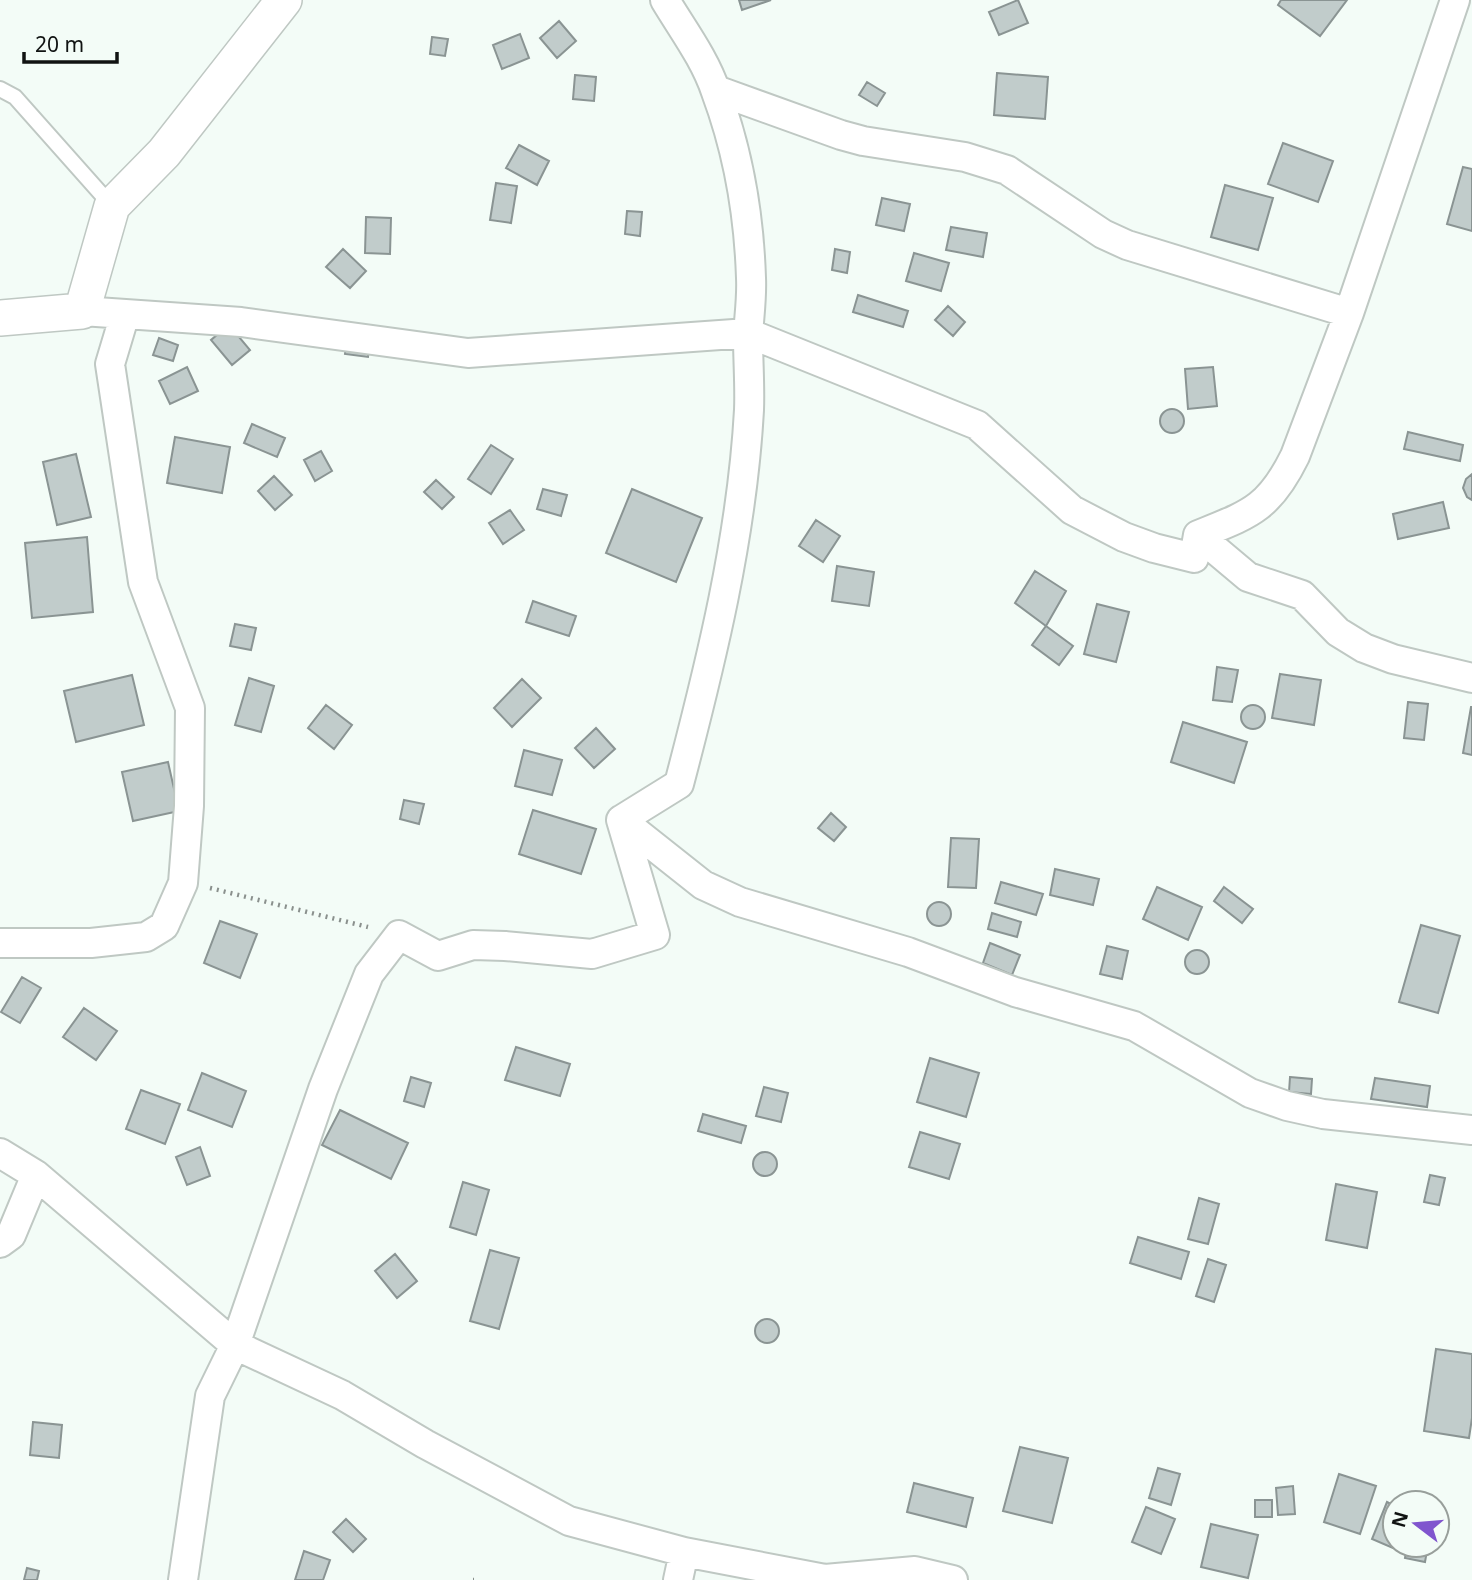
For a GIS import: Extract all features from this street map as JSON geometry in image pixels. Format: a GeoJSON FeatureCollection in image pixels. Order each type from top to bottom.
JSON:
{"type":"FeatureCollection","features":[{"type":"Feature","properties":{"kind":"street"},"geometry":{"type":"LineString","coordinates":[[82,311],[112,206],[164,153],[284,0]]}},
{"type":"Feature","properties":{"kind":"street"},"geometry":{"type":"LineString","coordinates":[[621,820],[678,784],[706,681],[727,575],[743,475],[749,409],[749,231],[732,143],[716,90],[665,0]]}},
{"type":"Feature","properties":{"kind":"street"},"geometry":{"type":"LineString","coordinates":[[1198,535],[1256,510],[1270,497],[1286,474],[1349,313],[1455,0]]}},
{"type":"Feature","properties":{"kind":"street"},"geometry":{"type":"LineString","coordinates":[[716,90],[841,135],[965,157],[1007,170],[1103,234],[1127,245],[1349,313]]}},
{"type":"Feature","properties":{"kind":"street"},"geometry":{"type":"LineString","coordinates":[[0,318],[82,311],[241,321],[468,353],[748,333],[977,425],[1072,510],[1124,537],[1194,558],[1198,535]]}},
{"type":"Feature","properties":{"kind":"street"},"geometry":{"type":"LineString","coordinates":[[0,943],[91,943],[146,937],[164,926],[183,883],[189,806],[190,708],[143,582],[110,365],[125,314]]}},
{"type":"Feature","properties":{"kind":"street"},"geometry":{"type":"LineString","coordinates":[[1198,535],[1248,577],[1302,595],[1338,632],[1364,648],[1393,659],[1472,678]]}},
{"type":"Feature","properties":{"kind":"street"},"geometry":{"type":"LineString","coordinates":[[183,1580],[210,1396],[235,1345],[328,1076],[369,974],[399,935],[438,956],[473,946],[505,946],[592,954],[655,934],[621,820]]}},
{"type":"Feature","properties":{"kind":"street"},"geometry":{"type":"LineString","coordinates":[[621,820],[703,885],[740,902],[908,952],[1027,996],[1134,1026],[1250,1093],[1287,1106],[1323,1114],[1472,1130]]}},
{"type":"Feature","properties":{"kind":"street"},"geometry":{"type":"LineString","coordinates":[[0,1153],[36,1175],[235,1345],[342,1395],[425,1444],[569,1521],[684,1552],[825,1579],[915,1571],[953,1580]]}},
{"type":"Feature","properties":{"kind":"street"},"geometry":{"type":"LineString","coordinates":[[0,1243],[11,1235],[36,1175]]}},
{"type":"Feature","properties":{"kind":"street"},"geometry":{"type":"LineString","coordinates":[[678,1580],[684,1552]]}},
{"type":"Feature","properties":{"kind":"lane"},"geometry":{"type":"LineString","coordinates":[[0,87],[15,97],[112,206]]}},
{"type":"Feature","properties":{"kind":"path"},"geometry":{"type":"LineString","coordinates":[[183,883],[399,935]]}},
{"type":"Feature","properties":{"kind":"building"},"geometry":{"type":"Polygon","coordinates":[[[739,0],[771,0],[742,10],[739,0]]]}},
{"type":"Feature","properties":{"kind":"building"},"geometry":{"type":"Polygon","coordinates":[[[1018,0],[1028,23],[999,35],[989,12],[1018,0]]]}},
{"type":"Feature","properties":{"kind":"building"},"geometry":{"type":"Polygon","coordinates":[[[1281,0],[1347,0],[1320,36],[1278,5],[1281,0]]]}},
{"type":"Feature","properties":{"kind":"building"},"geometry":{"type":"Polygon","coordinates":[[[559,21],[576,41],[557,58],[540,38],[559,21]]]}},
{"type":"Feature","properties":{"kind":"building"},"geometry":{"type":"Polygon","coordinates":[[[520,34],[529,58],[502,69],[493,45],[520,34]]]}},
{"type":"Feature","properties":{"kind":"building"},"geometry":{"type":"Polygon","coordinates":[[[432,37],[448,39],[445,56],[430,54],[432,37]]]}},
{"type":"Feature","properties":{"kind":"building"},"geometry":{"type":"Polygon","coordinates":[[[997,73],[1048,77],[1045,119],[994,115],[997,73]]]}},
{"type":"Feature","properties":{"kind":"building"},"geometry":{"type":"Polygon","coordinates":[[[575,75],[596,77],[594,101],[573,99],[575,75]]]}},
{"type":"Feature","properties":{"kind":"building"},"geometry":{"type":"Polygon","coordinates":[[[867,82],[885,93],[877,106],[859,95],[867,82]]]}},
{"type":"Feature","properties":{"kind":"building"},"geometry":{"type":"Polygon","coordinates":[[[1283,143],[1333,161],[1318,202],[1268,184],[1283,143]]]}},
{"type":"Feature","properties":{"kind":"building"},"geometry":{"type":"Polygon","coordinates":[[[519,145],[549,161],[537,185],[506,168],[519,145]]]}},
{"type":"Feature","properties":{"kind":"building"},"geometry":{"type":"Polygon","coordinates":[[[1463,167],[1472,169],[1472,231],[1447,224],[1463,167]]]}},
{"type":"Feature","properties":{"kind":"building"},"geometry":{"type":"Polygon","coordinates":[[[496,183],[517,186],[511,223],[490,220],[496,183]]]}},
{"type":"Feature","properties":{"kind":"building"},"geometry":{"type":"Polygon","coordinates":[[[1225,185],[1273,198],[1258,250],[1211,237],[1225,185]]]}},
{"type":"Feature","properties":{"kind":"building"},"geometry":{"type":"Polygon","coordinates":[[[882,198],[910,204],[904,231],[876,225],[882,198]]]}},
{"type":"Feature","properties":{"kind":"building"},"geometry":{"type":"Polygon","coordinates":[[[627,211],[642,212],[640,236],[625,234],[627,211]]]}},
{"type":"Feature","properties":{"kind":"building"},"geometry":{"type":"Polygon","coordinates":[[[366,217],[391,218],[390,254],[365,253],[366,217]]]}},
{"type":"Feature","properties":{"kind":"building"},"geometry":{"type":"Polygon","coordinates":[[[951,227],[987,233],[983,257],[946,250],[951,227]]]}},
{"type":"Feature","properties":{"kind":"building"},"geometry":{"type":"Polygon","coordinates":[[[343,249],[366,271],[350,288],[326,267],[343,249]]]}},
{"type":"Feature","properties":{"kind":"building"},"geometry":{"type":"Polygon","coordinates":[[[835,249],[850,252],[847,273],[832,270],[835,249]]]}},
{"type":"Feature","properties":{"kind":"building"},"geometry":{"type":"Polygon","coordinates":[[[914,253],[949,263],[941,291],[906,281],[914,253]]]}},
{"type":"Feature","properties":{"kind":"building"},"geometry":{"type":"Polygon","coordinates":[[[858,295],[908,311],[903,327],[853,312],[858,295]]]}},
{"type":"Feature","properties":{"kind":"building"},"geometry":{"type":"Polygon","coordinates":[[[948,306],[965,322],[953,336],[935,320],[948,306]]]}},
{"type":"Feature","properties":{"kind":"building"},"geometry":{"type":"Polygon","coordinates":[[[229,325],[250,350],[232,365],[211,340],[229,325]]]}},
{"type":"Feature","properties":{"kind":"building"},"geometry":{"type":"Polygon","coordinates":[[[159,338],[178,345],[173,361],[153,355],[159,338]]]}},
{"type":"Feature","properties":{"kind":"building"},"geometry":{"type":"Polygon","coordinates":[[[347,338],[370,341],[368,357],[345,354],[347,338]]]}},
{"type":"Feature","properties":{"kind":"building"},"geometry":{"type":"Polygon","coordinates":[[[187,367],[198,391],[170,404],[159,381],[187,367]]]}},
{"type":"Feature","properties":{"kind":"building"},"geometry":{"type":"Polygon","coordinates":[[[1213,367],[1217,406],[1188,409],[1185,369],[1213,367]]]}},
{"type":"Feature","properties":{"kind":"building"},"geometry":{"type":"Polygon","coordinates":[[[1172,409],[1181,412],[1184,421],[1181,430],[1172,433],[1163,430],[1160,421],[1163,412],[1172,409]]]}},
{"type":"Feature","properties":{"kind":"building"},"geometry":{"type":"Polygon","coordinates":[[[252,424],[285,438],[277,457],[244,443],[252,424]]]}},
{"type":"Feature","properties":{"kind":"building"},"geometry":{"type":"Polygon","coordinates":[[[1408,432],[1463,445],[1460,461],[1404,449],[1408,432]]]}},
{"type":"Feature","properties":{"kind":"building"},"geometry":{"type":"Polygon","coordinates":[[[175,437],[230,447],[222,493],[167,483],[175,437]]]}},
{"type":"Feature","properties":{"kind":"building"},"geometry":{"type":"Polygon","coordinates":[[[491,445],[513,459],[491,494],[468,479],[491,445]]]}},
{"type":"Feature","properties":{"kind":"building"},"geometry":{"type":"Polygon","coordinates":[[[321,451],[332,471],[315,481],[304,460],[321,451]]]}},
{"type":"Feature","properties":{"kind":"building"},"geometry":{"type":"Polygon","coordinates":[[[76,454],[91,517],[57,525],[43,462],[76,454]]]}},
{"type":"Feature","properties":{"kind":"building"},"geometry":{"type":"Polygon","coordinates":[[[1472,474],[1472,500],[1467,497],[1463,488],[1466,479],[1472,474]]]}},
{"type":"Feature","properties":{"kind":"building"},"geometry":{"type":"Polygon","coordinates":[[[274,476],[292,495],[275,510],[258,491],[274,476]]]}},
{"type":"Feature","properties":{"kind":"building"},"geometry":{"type":"Polygon","coordinates":[[[436,480],[454,497],[442,509],[424,492],[436,480]]]}},
{"type":"Feature","properties":{"kind":"building"},"geometry":{"type":"Polygon","coordinates":[[[543,489],[567,495],[561,516],[537,509],[543,489]]]}},
{"type":"Feature","properties":{"kind":"building"},"geometry":{"type":"Polygon","coordinates":[[[632,489],[702,518],[676,582],[606,553],[632,489]]]}},
{"type":"Feature","properties":{"kind":"building"},"geometry":{"type":"Polygon","coordinates":[[[1443,502],[1449,528],[1398,539],[1393,514],[1443,502]]]}},
{"type":"Feature","properties":{"kind":"building"},"geometry":{"type":"Polygon","coordinates":[[[510,510],[524,530],[503,544],[489,523],[510,510]]]}},
{"type":"Feature","properties":{"kind":"building"},"geometry":{"type":"Polygon","coordinates":[[[816,520],[840,536],[823,562],[799,546],[816,520]]]}},
{"type":"Feature","properties":{"kind":"building"},"geometry":{"type":"Polygon","coordinates":[[[87,537],[93,612],[32,618],[25,543],[87,537]]]}},
{"type":"Feature","properties":{"kind":"building"},"geometry":{"type":"Polygon","coordinates":[[[837,566],[874,572],[869,606],[832,601],[837,566]]]}},
{"type":"Feature","properties":{"kind":"building"},"geometry":{"type":"Polygon","coordinates":[[[1035,571],[1066,591],[1046,626],[1015,603],[1035,571]]]}},
{"type":"Feature","properties":{"kind":"building"},"geometry":{"type":"Polygon","coordinates":[[[533,601],[576,616],[569,636],[526,622],[533,601]]]}},
{"type":"Feature","properties":{"kind":"building"},"geometry":{"type":"Polygon","coordinates":[[[1097,604],[1129,612],[1116,662],[1084,654],[1097,604]]]}},
{"type":"Feature","properties":{"kind":"building"},"geometry":{"type":"Polygon","coordinates":[[[235,624],[256,628],[251,650],[230,646],[235,624]]]}},
{"type":"Feature","properties":{"kind":"building"},"geometry":{"type":"Polygon","coordinates":[[[1046,626],[1073,646],[1059,665],[1032,645],[1046,626]]]}},
{"type":"Feature","properties":{"kind":"building"},"geometry":{"type":"Polygon","coordinates":[[[1217,667],[1238,670],[1232,702],[1213,700],[1217,667]]]}},
{"type":"Feature","properties":{"kind":"building"},"geometry":{"type":"Polygon","coordinates":[[[1280,674],[1321,680],[1314,725],[1272,718],[1280,674]]]}},
{"type":"Feature","properties":{"kind":"building"},"geometry":{"type":"Polygon","coordinates":[[[132,675],[144,725],[76,742],[64,691],[132,675]]]}},
{"type":"Feature","properties":{"kind":"building"},"geometry":{"type":"Polygon","coordinates":[[[249,678],[274,686],[261,732],[235,725],[249,678]]]}},
{"type":"Feature","properties":{"kind":"building"},"geometry":{"type":"Polygon","coordinates":[[[522,679],[541,698],[512,727],[494,708],[522,679]]]}},
{"type":"Feature","properties":{"kind":"building"},"geometry":{"type":"Polygon","coordinates":[[[1408,702],[1428,704],[1424,740],[1404,738],[1408,702]]]}},
{"type":"Feature","properties":{"kind":"building"},"geometry":{"type":"Polygon","coordinates":[[[326,705],[352,725],[334,749],[308,728],[326,705]]]}},
{"type":"Feature","properties":{"kind":"building"},"geometry":{"type":"Polygon","coordinates":[[[1253,705],[1262,708],[1265,717],[1262,726],[1253,729],[1244,726],[1241,717],[1244,708],[1253,705]]]}},
{"type":"Feature","properties":{"kind":"building"},"geometry":{"type":"Polygon","coordinates":[[[1472,707],[1472,755],[1463,753],[1472,707]]]}},
{"type":"Feature","properties":{"kind":"building"},"geometry":{"type":"Polygon","coordinates":[[[1183,722],[1247,742],[1234,783],[1171,762],[1183,722]]]}},
{"type":"Feature","properties":{"kind":"building"},"geometry":{"type":"Polygon","coordinates":[[[596,728],[615,749],[594,768],[575,748],[596,728]]]}},
{"type":"Feature","properties":{"kind":"building"},"geometry":{"type":"Polygon","coordinates":[[[524,750],[562,760],[552,795],[515,786],[524,750]]]}},
{"type":"Feature","properties":{"kind":"building"},"geometry":{"type":"Polygon","coordinates":[[[168,762],[179,811],[133,821],[122,772],[168,762]]]}},
{"type":"Feature","properties":{"kind":"building"},"geometry":{"type":"Polygon","coordinates":[[[404,800],[424,804],[419,824],[400,819],[404,800]]]}},
{"type":"Feature","properties":{"kind":"building"},"geometry":{"type":"Polygon","coordinates":[[[533,810],[596,829],[581,874],[519,854],[533,810]]]}},
{"type":"Feature","properties":{"kind":"building"},"geometry":{"type":"Polygon","coordinates":[[[831,813],[846,827],[834,841],[818,828],[831,813]]]}},
{"type":"Feature","properties":{"kind":"building"},"geometry":{"type":"Polygon","coordinates":[[[951,838],[979,839],[976,888],[948,887],[951,838]]]}},
{"type":"Feature","properties":{"kind":"building"},"geometry":{"type":"Polygon","coordinates":[[[1055,869],[1099,879],[1093,905],[1050,895],[1055,869]]]}},
{"type":"Feature","properties":{"kind":"building"},"geometry":{"type":"Polygon","coordinates":[[[1001,882],[1043,894],[1036,915],[995,903],[1001,882]]]}},
{"type":"Feature","properties":{"kind":"building"},"geometry":{"type":"Polygon","coordinates":[[[1157,887],[1202,907],[1188,940],[1143,919],[1157,887]]]}},
{"type":"Feature","properties":{"kind":"building"},"geometry":{"type":"Polygon","coordinates":[[[1224,887],[1253,909],[1242,923],[1214,901],[1224,887]]]}},
{"type":"Feature","properties":{"kind":"building"},"geometry":{"type":"Polygon","coordinates":[[[939,902],[948,905],[951,914],[948,923],[939,926],[930,923],[927,914],[930,905],[939,902]]]}},
{"type":"Feature","properties":{"kind":"building"},"geometry":{"type":"Polygon","coordinates":[[[992,913],[1021,922],[1017,937],[988,929],[992,913]]]}},
{"type":"Feature","properties":{"kind":"building"},"geometry":{"type":"Polygon","coordinates":[[[220,921],[257,934],[240,978],[204,963],[220,921]]]}},
{"type":"Feature","properties":{"kind":"building"},"geometry":{"type":"Polygon","coordinates":[[[1421,925],[1460,936],[1438,1013],[1399,1002],[1421,925]]]}},
{"type":"Feature","properties":{"kind":"building"},"geometry":{"type":"Polygon","coordinates":[[[990,943],[1020,955],[1012,975],[983,963],[990,943]]]}},
{"type":"Feature","properties":{"kind":"building"},"geometry":{"type":"Polygon","coordinates":[[[1107,946],[1128,951],[1122,979],[1100,974],[1107,946]]]}},
{"type":"Feature","properties":{"kind":"building"},"geometry":{"type":"Polygon","coordinates":[[[1197,950],[1206,953],[1209,962],[1206,971],[1197,974],[1188,971],[1185,962],[1188,953],[1197,950]]]}},
{"type":"Feature","properties":{"kind":"building"},"geometry":{"type":"Polygon","coordinates":[[[22,977],[41,988],[20,1023],[1,1012],[22,977]]]}},
{"type":"Feature","properties":{"kind":"building"},"geometry":{"type":"Polygon","coordinates":[[[84,1008],[117,1031],[96,1060],[63,1037],[84,1008]]]}},
{"type":"Feature","properties":{"kind":"building"},"geometry":{"type":"Polygon","coordinates":[[[516,1047],[570,1064],[560,1096],[505,1080],[516,1047]]]}},
{"type":"Feature","properties":{"kind":"building"},"geometry":{"type":"Polygon","coordinates":[[[930,1058],[979,1073],[966,1117],[917,1102],[930,1058]]]}},
{"type":"Feature","properties":{"kind":"building"},"geometry":{"type":"Polygon","coordinates":[[[202,1073],[246,1091],[232,1127],[188,1110],[202,1073]]]}},
{"type":"Feature","properties":{"kind":"building"},"geometry":{"type":"Polygon","coordinates":[[[411,1077],[431,1083],[424,1107],[404,1101],[411,1077]]]}},
{"type":"Feature","properties":{"kind":"building"},"geometry":{"type":"Polygon","coordinates":[[[1290,1077],[1312,1079],[1311,1094],[1289,1092],[1290,1077]]]}},
{"type":"Feature","properties":{"kind":"building"},"geometry":{"type":"Polygon","coordinates":[[[1375,1078],[1430,1086],[1427,1107],[1371,1099],[1375,1078]]]}},
{"type":"Feature","properties":{"kind":"building"},"geometry":{"type":"Polygon","coordinates":[[[764,1087],[788,1093],[781,1122],[756,1116],[764,1087]]]}},
{"type":"Feature","properties":{"kind":"building"},"geometry":{"type":"Polygon","coordinates":[[[141,1090],[180,1104],[165,1144],[126,1129],[141,1090]]]}},
{"type":"Feature","properties":{"kind":"building"},"geometry":{"type":"Polygon","coordinates":[[[340,1110],[408,1143],[391,1179],[322,1145],[340,1110]]]}},
{"type":"Feature","properties":{"kind":"building"},"geometry":{"type":"Polygon","coordinates":[[[703,1114],[746,1126],[741,1143],[698,1131],[703,1114]]]}},
{"type":"Feature","properties":{"kind":"building"},"geometry":{"type":"Polygon","coordinates":[[[920,1132],[960,1144],[949,1179],[909,1167],[920,1132]]]}},
{"type":"Feature","properties":{"kind":"building"},"geometry":{"type":"Polygon","coordinates":[[[200,1147],[210,1176],[187,1185],[176,1157],[200,1147]]]}},
{"type":"Feature","properties":{"kind":"building"},"geometry":{"type":"Polygon","coordinates":[[[765,1152],[774,1155],[777,1164],[774,1173],[765,1176],[756,1173],[753,1164],[756,1155],[765,1152]]]}},
{"type":"Feature","properties":{"kind":"building"},"geometry":{"type":"Polygon","coordinates":[[[1430,1175],[1445,1178],[1439,1205],[1424,1202],[1430,1175]]]}},
{"type":"Feature","properties":{"kind":"building"},"geometry":{"type":"Polygon","coordinates":[[[463,1182],[489,1190],[476,1235],[450,1227],[463,1182]]]}},
{"type":"Feature","properties":{"kind":"building"},"geometry":{"type":"Polygon","coordinates":[[[1336,1184],[1377,1192],[1367,1248],[1326,1240],[1336,1184]]]}},
{"type":"Feature","properties":{"kind":"building"},"geometry":{"type":"Polygon","coordinates":[[[1199,1198],[1219,1204],[1208,1244],[1188,1239],[1199,1198]]]}},
{"type":"Feature","properties":{"kind":"building"},"geometry":{"type":"Polygon","coordinates":[[[1138,1237],[1189,1252],[1181,1279],[1130,1263],[1138,1237]]]}},
{"type":"Feature","properties":{"kind":"building"},"geometry":{"type":"Polygon","coordinates":[[[490,1250],[519,1258],[499,1329],[470,1321],[490,1250]]]}},
{"type":"Feature","properties":{"kind":"building"},"geometry":{"type":"Polygon","coordinates":[[[395,1254],[417,1281],[397,1298],[375,1271],[395,1254]]]}},
{"type":"Feature","properties":{"kind":"building"},"geometry":{"type":"Polygon","coordinates":[[[1208,1259],[1226,1265],[1214,1302],[1196,1296],[1208,1259]]]}},
{"type":"Feature","properties":{"kind":"building"},"geometry":{"type":"Polygon","coordinates":[[[767,1319],[776,1322],[779,1331],[776,1340],[767,1343],[758,1340],[755,1331],[758,1322],[767,1319]]]}},
{"type":"Feature","properties":{"kind":"building"},"geometry":{"type":"Polygon","coordinates":[[[1436,1349],[1472,1354],[1472,1418],[1469,1438],[1424,1431],[1436,1349]]]}},
{"type":"Feature","properties":{"kind":"building"},"geometry":{"type":"Polygon","coordinates":[[[33,1422],[62,1425],[59,1458],[30,1455],[33,1422]]]}},
{"type":"Feature","properties":{"kind":"building"},"geometry":{"type":"Polygon","coordinates":[[[1020,1447],[1068,1458],[1052,1523],[1003,1511],[1020,1447]]]}},
{"type":"Feature","properties":{"kind":"building"},"geometry":{"type":"Polygon","coordinates":[[[1158,1468],[1180,1474],[1171,1505],[1149,1498],[1158,1468]]]}},
{"type":"Feature","properties":{"kind":"building"},"geometry":{"type":"Polygon","coordinates":[[[1339,1474],[1376,1486],[1360,1534],[1324,1522],[1339,1474]]]}},
{"type":"Feature","properties":{"kind":"building"},"geometry":{"type":"Polygon","coordinates":[[[914,1483],[973,1498],[966,1527],[907,1512],[914,1483]]]}},
{"type":"Feature","properties":{"kind":"building"},"geometry":{"type":"Polygon","coordinates":[[[1293,1486],[1295,1514],[1278,1515],[1276,1488],[1293,1486]]]}},
{"type":"Feature","properties":{"kind":"building"},"geometry":{"type":"Polygon","coordinates":[[[1255,1500],[1272,1500],[1272,1517],[1255,1517],[1255,1500]]]}},
{"type":"Feature","properties":{"kind":"building"},"geometry":{"type":"Polygon","coordinates":[[[1146,1507],[1175,1519],[1161,1554],[1132,1542],[1146,1507]]]}},
{"type":"Feature","properties":{"kind":"building"},"geometry":{"type":"Polygon","coordinates":[[[1381,1517],[1381,1543],[1372,1539],[1381,1517]]]}},
{"type":"Feature","properties":{"kind":"building"},"geometry":{"type":"Polygon","coordinates":[[[346,1519],[366,1539],[353,1552],[333,1532],[346,1519]]]}},
{"type":"Feature","properties":{"kind":"building"},"geometry":{"type":"Polygon","coordinates":[[[1211,1524],[1258,1535],[1248,1578],[1201,1567],[1211,1524]]]}},
{"type":"Feature","properties":{"kind":"building"},"geometry":{"type":"Polygon","coordinates":[[[304,1551],[330,1560],[323,1580],[295,1580],[304,1551]]]}},
{"type":"Feature","properties":{"kind":"building"},"geometry":{"type":"Polygon","coordinates":[[[27,1568],[39,1571],[37,1580],[24,1580],[27,1568]]]}}]}
